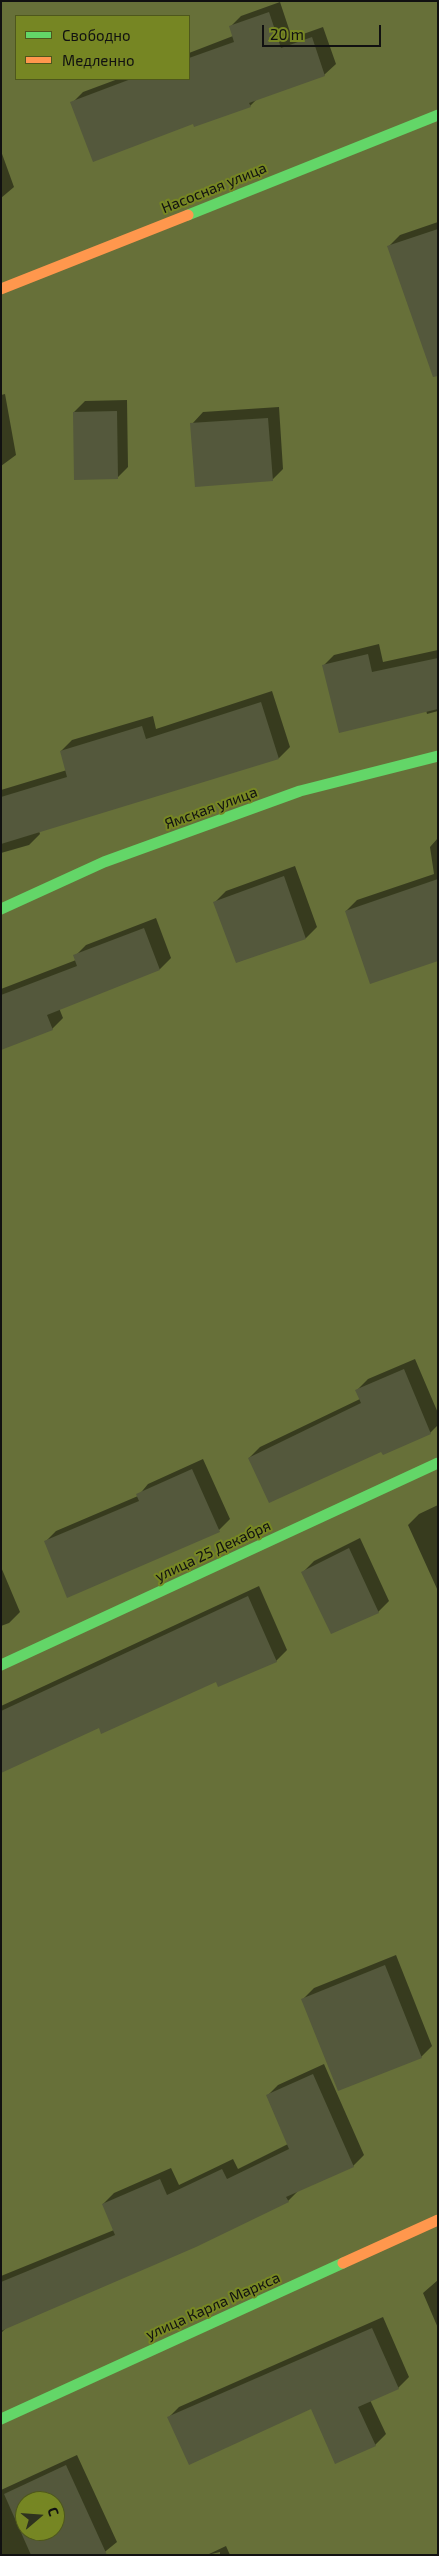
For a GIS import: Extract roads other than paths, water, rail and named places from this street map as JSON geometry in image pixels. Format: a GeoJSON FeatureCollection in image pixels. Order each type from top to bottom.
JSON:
{"type":"FeatureCollection","features":[{"type":"Feature","properties":{"kind":"street","name":"Насосная улица"},"geometry":{"type":"LineString","coordinates":[[1,289],[438,115]]}},
{"type":"Feature","properties":{"kind":"street","name":"Ямская улица"},"geometry":{"type":"LineString","coordinates":[[1,910],[104,862],[300,791],[438,756]]}},
{"type":"Feature","properties":{"kind":"street","name":"улица 25 Декабря"},"geometry":{"type":"LineString","coordinates":[[1,1666],[438,1464]]}},
{"type":"Feature","properties":{"kind":"street","name":"улица Карла Маркса"},"geometry":{"type":"LineString","coordinates":[[1,2419],[438,2220]]}}]}
